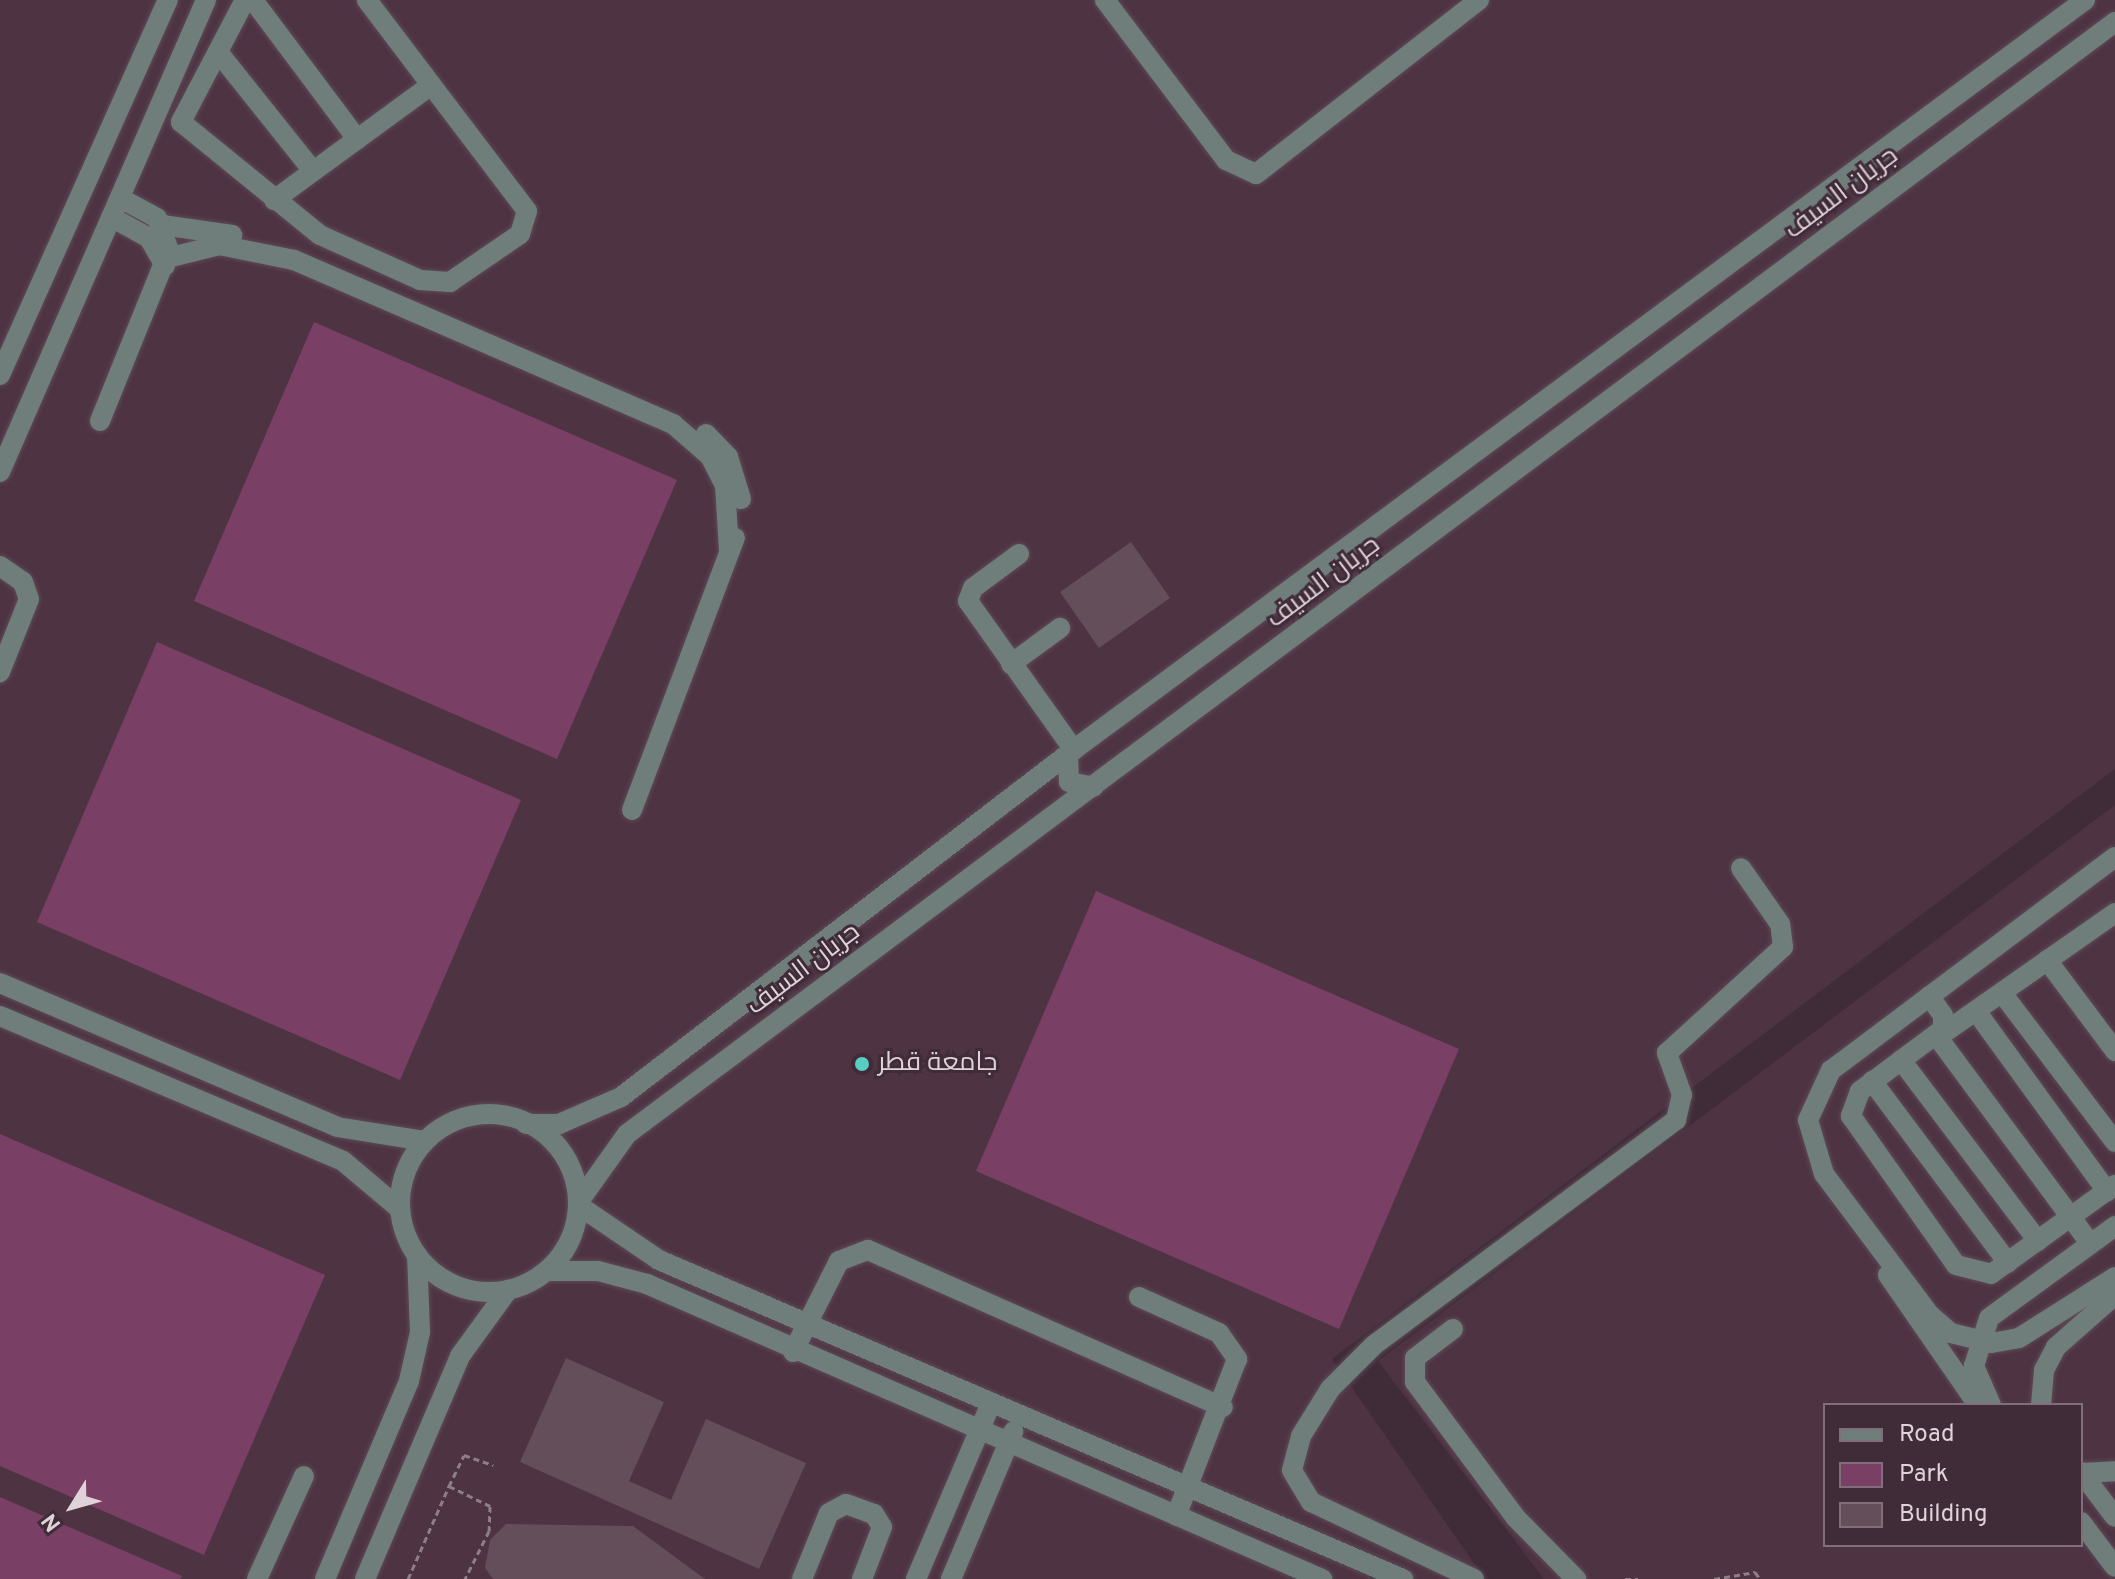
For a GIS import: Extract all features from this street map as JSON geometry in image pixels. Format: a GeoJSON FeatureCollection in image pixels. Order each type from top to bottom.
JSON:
{"type":"FeatureCollection","features":[{"type":"Feature","properties":{"kind":"street"},"geometry":{"type":"LineString","coordinates":[[0,375],[168,0]]}},
{"type":"Feature","properties":{"kind":"street"},"geometry":{"type":"LineString","coordinates":[[0,472],[115,208],[161,93],[206,0]]}},
{"type":"Feature","properties":{"kind":"street"},"geometry":{"type":"LineString","coordinates":[[181,122],[245,0]]}},
{"type":"Feature","properties":{"kind":"street"},"geometry":{"type":"LineString","coordinates":[[253,0],[357,139]]}},
{"type":"Feature","properties":{"kind":"street"},"geometry":{"type":"LineString","coordinates":[[161,93],[181,122],[320,235],[429,282],[460,278],[520,234],[524,206],[367,0]]}},
{"type":"Feature","properties":{"kind":"street"},"geometry":{"type":"LineString","coordinates":[[1105,0],[1231,167],[1256,174],[1479,0]]}},
{"type":"Feature","properties":{"kind":"street","name":"جريان السيف"},"geometry":{"type":"LineString","coordinates":[[526,1124],[572,1121],[621,1097],[1071,752],[1302,586],[2085,0]]}},
{"type":"Feature","properties":{"kind":"street","name":"جريان السيف"},"geometry":{"type":"LineString","coordinates":[[579,1202],[627,1134],[2115,22]]}},
{"type":"Feature","properties":{"kind":"street"},"geometry":{"type":"LineString","coordinates":[[218,52],[313,171]]}},
{"type":"Feature","properties":{"kind":"street"},"geometry":{"type":"LineString","coordinates":[[274,200],[431,85]]}},
{"type":"Feature","properties":{"kind":"street"},"geometry":{"type":"LineString","coordinates":[[151,120],[181,122]]}},
{"type":"Feature","properties":{"kind":"street"},"geometry":{"type":"LineString","coordinates":[[115,208],[162,225],[245,236],[658,417],[687,433],[719,470],[730,501],[729,550],[632,810]]}},
{"type":"Feature","properties":{"kind":"street"},"geometry":{"type":"LineString","coordinates":[[115,208],[149,238],[166,262]]}},
{"type":"Feature","properties":{"kind":"street"},"geometry":{"type":"LineString","coordinates":[[100,421],[166,262],[162,225]]}},
{"type":"Feature","properties":{"kind":"street"},"geometry":{"type":"LineString","coordinates":[[166,262],[219,245],[294,260]]}},
{"type":"Feature","properties":{"kind":"street"},"geometry":{"type":"LineString","coordinates":[[1019,554],[969,596],[1071,752],[1069,782],[1094,787]]}},
{"type":"Feature","properties":{"kind":"street"},"geometry":{"type":"LineString","coordinates":[[0,566],[23,582],[29,599],[0,672]]}},
{"type":"Feature","properties":{"kind":"street"},"geometry":{"type":"LineString","coordinates":[[1302,586],[1303,602],[1323,615]]}},
{"type":"Feature","properties":{"kind":"street"},"geometry":{"type":"LineString","coordinates":[[1011,664],[1060,628]]}},
{"type":"Feature","properties":{"kind":"street"},"geometry":{"type":"LineString","coordinates":[[2115,857],[1831,1070],[1810,1107],[1816,1162],[1881,1252],[1940,1325],[1978,1342],[2031,1332],[2115,1277]]}},
{"type":"Feature","properties":{"kind":"street"},"geometry":{"type":"LineString","coordinates":[[1474,1579],[1311,1502],[1292,1470],[1301,1436],[1330,1389],[1374,1345],[1676,1120],[1682,1095],[1667,1053],[1783,947],[1780,924],[1741,868]]}},
{"type":"Feature","properties":{"kind":"street"},"geometry":{"type":"LineString","coordinates":[[1976,1011],[2111,1188],[2008,1263],[1983,1276],[1961,1271],[1914,1210],[1852,1123],[1853,1102],[1872,1081],[1901,1060],[2047,960],[2111,923]]}},
{"type":"Feature","properties":{"kind":"street"},"geometry":{"type":"LineString","coordinates":[[2047,960],[2115,1051]]}},
{"type":"Feature","properties":{"kind":"street"},"geometry":{"type":"LineString","coordinates":[[0,983],[337,1127],[424,1141]]}},
{"type":"Feature","properties":{"kind":"street"},"geometry":{"type":"LineString","coordinates":[[2002,993],[2115,1142]]}},
{"type":"Feature","properties":{"kind":"street"},"geometry":{"type":"LineString","coordinates":[[1929,996],[1945,1019],[1937,1036]]}},
{"type":"Feature","properties":{"kind":"street"},"geometry":{"type":"LineString","coordinates":[[0,1016],[343,1161],[400,1209]]}},
{"type":"Feature","properties":{"kind":"street"},"geometry":{"type":"LineString","coordinates":[[1937,1036],[2090,1243]]}},
{"type":"Feature","properties":{"kind":"street"},"geometry":{"type":"LineString","coordinates":[[1901,1060],[2038,1241]]}},
{"type":"Feature","properties":{"kind":"street"},"geometry":{"type":"LineString","coordinates":[[1872,1081],[2008,1263]]}},
{"type":"Feature","properties":{"kind":"street"},"geometry":{"type":"LineString","coordinates":[[325,1579],[409,1381],[421,1319],[417,1255],[400,1209],[403,1179],[424,1141],[479,1114],[526,1124],[560,1149],[579,1202],[637,1249],[1403,1579]]}},
{"type":"Feature","properties":{"kind":"street"},"geometry":{"type":"LineString","coordinates":[[365,1579],[460,1356],[508,1290],[547,1271],[572,1235],[579,1202]]}},
{"type":"Feature","properties":{"kind":"street"},"geometry":{"type":"LineString","coordinates":[[1990,1403],[1976,1378],[1978,1342],[1998,1306],[2115,1226]]}},
{"type":"Feature","properties":{"kind":"street"},"geometry":{"type":"LineString","coordinates":[[793,1352],[839,1261],[868,1250],[1223,1407]]}},
{"type":"Feature","properties":{"kind":"street"},"geometry":{"type":"LineString","coordinates":[[1881,1252],[1900,1300],[1977,1403]]}},
{"type":"Feature","properties":{"kind":"street"},"geometry":{"type":"LineString","coordinates":[[417,1255],[451,1283],[508,1290]]}},
{"type":"Feature","properties":{"kind":"street"},"geometry":{"type":"LineString","coordinates":[[547,1271],[623,1276],[1322,1579]]}},
{"type":"Feature","properties":{"kind":"street"},"geometry":{"type":"LineString","coordinates":[[2041,1403],[2044,1370],[2056,1347],[2115,1295]]}},
{"type":"Feature","properties":{"kind":"street"},"geometry":{"type":"LineString","coordinates":[[1139,1297],[1230,1344],[1237,1367],[1176,1516]]}},
{"type":"Feature","properties":{"kind":"street"},"geometry":{"type":"LineString","coordinates":[[1453,1329],[1419,1353],[1415,1382],[1516,1518],[1576,1579]]}},
{"type":"Feature","properties":{"kind":"street"},"geometry":{"type":"LineString","coordinates":[[916,1579],[991,1403]]}},
{"type":"Feature","properties":{"kind":"street"},"geometry":{"type":"LineString","coordinates":[[951,1579],[1020,1416]]}},
{"type":"Feature","properties":{"kind":"street"},"geometry":{"type":"LineString","coordinates":[[2083,1473],[2115,1471]]}},
{"type":"Feature","properties":{"kind":"street"},"geometry":{"type":"LineString","coordinates":[[2083,1474],[2115,1517]]}},
{"type":"Feature","properties":{"kind":"street"},"geometry":{"type":"LineString","coordinates":[[257,1579],[304,1476]]}},
{"type":"Feature","properties":{"kind":"street"},"geometry":{"type":"LineString","coordinates":[[802,1579],[829,1513],[846,1504],[874,1514],[882,1527],[862,1579]]}},
{"type":"Feature","properties":{"kind":"street"},"geometry":{"type":"LineString","coordinates":[[2083,1525],[2115,1567]]}},
{"type":"Feature","properties":{"kind":"path"},"geometry":{"type":"LineString","coordinates":[[408,1579],[464,1455],[493,1465]]}},
{"type":"Feature","properties":{"kind":"path"},"geometry":{"type":"LineString","coordinates":[[449,1486],[490,1506],[489,1531],[465,1579]]}},
{"type":"Feature","properties":{"kind":"path"},"geometry":{"type":"LineString","coordinates":[[1714,1579],[1755,1572],[1760,1579]]}},
{"type":"Feature","properties":{"kind":"path"},"geometry":{"type":"LineString","coordinates":[[1625,1579],[1638,1579]]}},
{"type":"Feature","properties":{"kind":"shaded area","name":"جامعة قطر"},"geometry":{"type":"Polygon","coordinates":[[[0,0],[2115,0],[2115,769],[1332,1359],[1485,1579],[0,1579],[0,0]]]}},
{"type":"Feature","properties":{"kind":"shaded area"},"geometry":{"type":"Polygon","coordinates":[[[2115,805],[2115,1579],[1544,1579],[1378,1361],[2115,805]]]}},
{"type":"Feature","properties":{"kind":"green space"},"geometry":{"type":"Polygon","coordinates":[[[314,322],[677,480],[557,759],[194,601],[314,322]]]}},
{"type":"Feature","properties":{"kind":"green space"},"geometry":{"type":"Polygon","coordinates":[[[157,642],[521,800],[400,1080],[37,922],[157,642]]]}},
{"type":"Feature","properties":{"kind":"green space"},"geometry":{"type":"Polygon","coordinates":[[[1096,891],[1459,1049],[1339,1329],[976,1171],[1096,891]]]}},
{"type":"Feature","properties":{"kind":"green space"},"geometry":{"type":"Polygon","coordinates":[[[0,1134],[325,1275],[204,1555],[0,1466],[0,1134]]]}},
{"type":"Feature","properties":{"kind":"green space"},"geometry":{"type":"Polygon","coordinates":[[[0,1497],[182,1576],[180,1579],[0,1579],[0,1497]]]}},
{"type":"Feature","properties":{"kind":"building"},"geometry":{"type":"Polygon","coordinates":[[[1131,542],[1170,598],[1099,648],[1060,592],[1131,542]]]}},
{"type":"Feature","properties":{"kind":"building"},"geometry":{"type":"Polygon","coordinates":[[[566,1358],[664,1402],[629,1481],[671,1500],[706,1419],[806,1463],[759,1569],[520,1462],[566,1358]]]}},
{"type":"Feature","properties":{"kind":"building"},"geometry":{"type":"Polygon","coordinates":[[[506,1524],[633,1526],[705,1579],[493,1579],[485,1568],[490,1540],[506,1524]]]}},
{"type":"Feature","properties":{"kind":"place","name":"جامعة قطر"},"geometry":{"type":"Point","coordinates":[862,1064]}}]}
